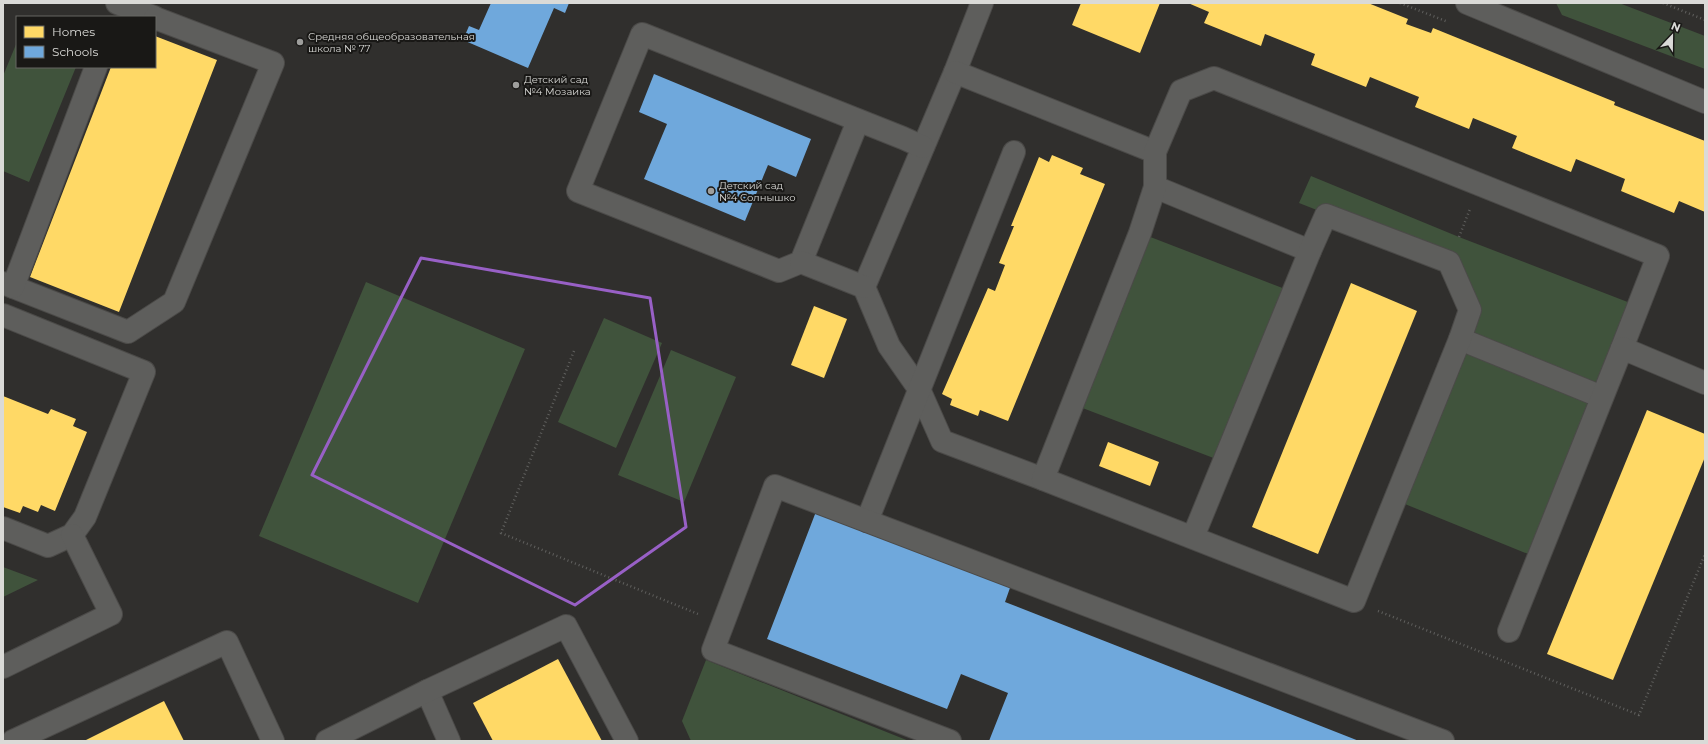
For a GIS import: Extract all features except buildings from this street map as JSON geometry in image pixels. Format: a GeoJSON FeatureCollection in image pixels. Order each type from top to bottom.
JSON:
{"type":"FeatureCollection","features":[{"type":"Feature","properties":{"kind":"lane"},"geometry":{"type":"LineString","coordinates":[[982,3],[955,72],[864,287],[888,346],[919,389],[942,440],[1354,601],[1460,339],[1470,310],[1449,262],[1326,215],[1193,537]]}},
{"type":"Feature","properties":{"kind":"lane"},"geometry":{"type":"LineString","coordinates":[[1467,3],[1705,102]]}},
{"type":"Feature","properties":{"kind":"lane"},"geometry":{"type":"LineString","coordinates":[[117,8],[150,16]]}},
{"type":"Feature","properties":{"kind":"lane"},"geometry":{"type":"LineString","coordinates":[[96,68],[8,285],[128,332],[174,302],[273,63],[156,18]]}},
{"type":"Feature","properties":{"kind":"lane"},"geometry":{"type":"LineString","coordinates":[[864,287],[801,262],[779,271],[578,191],[642,34],[923,147]]}},
{"type":"Feature","properties":{"kind":"lane"},"geometry":{"type":"LineString","coordinates":[[955,72],[1155,152]]}},
{"type":"Feature","properties":{"kind":"lane"},"geometry":{"type":"LineString","coordinates":[[1043,479],[1140,233],[1154,187],[1155,152],[1181,91],[1214,78],[1658,256],[1509,631]]}},
{"type":"Feature","properties":{"kind":"lane"},"geometry":{"type":"LineString","coordinates":[[801,262],[858,121]]}},
{"type":"Feature","properties":{"kind":"lane"},"geometry":{"type":"LineString","coordinates":[[867,521],[1014,152]]}},
{"type":"Feature","properties":{"kind":"lane"},"geometry":{"type":"LineString","coordinates":[[1154,187],[1310,251]]}},
{"type":"Feature","properties":{"kind":"lane"},"geometry":{"type":"LineString","coordinates":[[3,315],[144,372],[85,517],[72,534],[48,546],[3,528]]}},
{"type":"Feature","properties":{"kind":"lane"},"geometry":{"type":"LineString","coordinates":[[1460,339],[1602,396]]}},
{"type":"Feature","properties":{"kind":"lane"},"geometry":{"type":"LineString","coordinates":[[1622,348],[1705,383]]}},
{"type":"Feature","properties":{"kind":"lane"},"geometry":{"type":"LineString","coordinates":[[950,741],[713,650],[775,486],[1443,741]]}},
{"type":"Feature","properties":{"kind":"lane"},"geometry":{"type":"LineString","coordinates":[[3,667],[111,614],[72,534]]}},
{"type":"Feature","properties":{"kind":"lane"},"geometry":{"type":"LineString","coordinates":[[327,741],[427,691],[566,626],[627,741]]}},
{"type":"Feature","properties":{"kind":"lane"},"geometry":{"type":"LineString","coordinates":[[13,741],[227,642],[274,741]]}},
{"type":"Feature","properties":{"kind":"lane"},"geometry":{"type":"LineString","coordinates":[[427,691],[449,741]]}},
{"type":"Feature","properties":{"kind":"path"},"geometry":{"type":"LineString","coordinates":[[1663,3],[1705,20]]}},
{"type":"Feature","properties":{"kind":"path"},"geometry":{"type":"LineString","coordinates":[[1449,262],[1480,185]]}},
{"type":"Feature","properties":{"kind":"path"},"geometry":{"type":"LineString","coordinates":[[574,351],[500,533],[723,624]]}},
{"type":"Feature","properties":{"kind":"path"},"geometry":{"type":"LineString","coordinates":[[1354,601],[1639,715],[1705,554]]}},
{"type":"Feature","properties":{"kind":"highlighted area"},"geometry":{"type":"Polygon","coordinates":[[[421,258],[650,298],[686,527],[575,605],[312,475],[421,258]]]}},
{"type":"Feature","properties":{"kind":"green space"},"geometry":{"type":"Polygon","coordinates":[[[1556,3],[1619,3],[1705,36],[1705,69],[1562,15],[1556,3]]]}},
{"type":"Feature","properties":{"kind":"green space"},"geometry":{"type":"Polygon","coordinates":[[[16,44],[16,68],[76,68],[29,182],[3,171],[3,76],[16,44]]]}},
{"type":"Feature","properties":{"kind":"green space"},"geometry":{"type":"Polygon","coordinates":[[[1311,176],[1459,237],[1638,306],[1538,558],[1395,500],[1470,310],[1449,262],[1299,203],[1311,176]]]}},
{"type":"Feature","properties":{"kind":"green space"},"geometry":{"type":"Polygon","coordinates":[[[1140,233],[1293,292],[1224,462],[1072,404],[1140,233]]]}},
{"type":"Feature","properties":{"kind":"green space"},"geometry":{"type":"Polygon","coordinates":[[[366,282],[525,349],[418,603],[259,536],[366,282]]]}},
{"type":"Feature","properties":{"kind":"green space"},"geometry":{"type":"Polygon","coordinates":[[[604,318],[662,343],[616,448],[558,422],[604,318]]]}},
{"type":"Feature","properties":{"kind":"green space"},"geometry":{"type":"Polygon","coordinates":[[[671,350],[736,377],[684,502],[618,475],[671,350]]]}},
{"type":"Feature","properties":{"kind":"green space"},"geometry":{"type":"Polygon","coordinates":[[[3,567],[38,580],[3,597],[3,567]]]}},
{"type":"Feature","properties":{"kind":"green space"},"geometry":{"type":"Polygon","coordinates":[[[706,660],[909,741],[691,741],[682,721],[706,660]]]}},
{"type":"Feature","properties":{"kind":"place","name":"Средняя общеобразовательная школа № 77"},"geometry":{"type":"Point","coordinates":[300,42]}},
{"type":"Feature","properties":{"kind":"place","name":"Детский сад №4 Мозаика"},"geometry":{"type":"Point","coordinates":[516,85]}},
{"type":"Feature","properties":{"kind":"place","name":"Детский сад №4 Солнышко"},"geometry":{"type":"Point","coordinates":[711,191]}}]}
